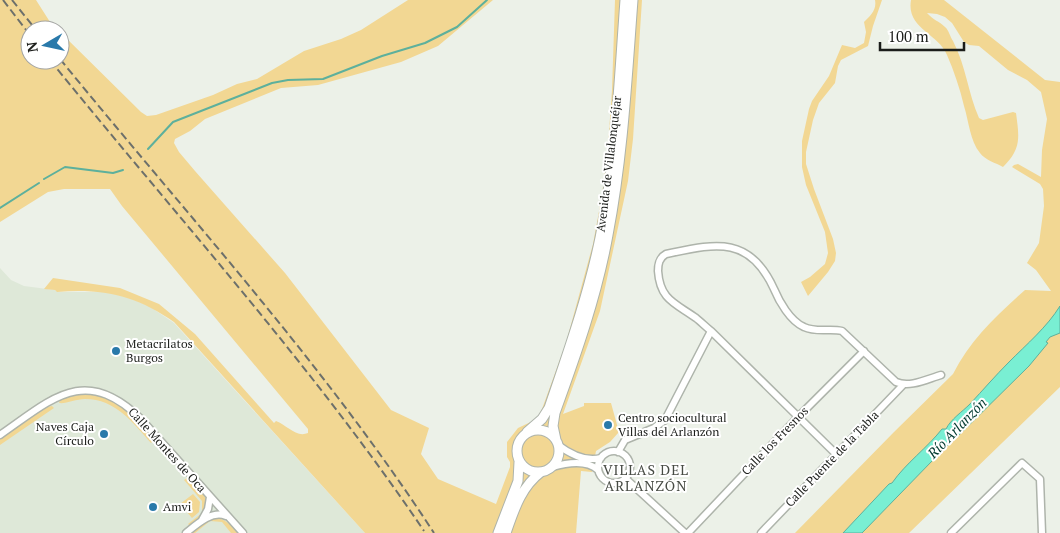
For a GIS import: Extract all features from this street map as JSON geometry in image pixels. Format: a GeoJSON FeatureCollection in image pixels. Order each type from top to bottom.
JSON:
{"type":"FeatureCollection","features":[{"type":"Feature","properties":{"kind":"street","name":"Avenida de Villalonquéjar"},"geometry":{"type":"LineString","coordinates":[[527,432],[542,419],[549,408],[578,322],[594,266],[605,213],[611,169],[625,0]]}},
{"type":"Feature","properties":{"kind":"street","name":"Avenida de Villalonquéjar"},"geometry":{"type":"LineString","coordinates":[[557,442],[553,426],[555,413],[590,311],[608,236],[623,128],[633,0]]}},
{"type":"Feature","properties":{"kind":"street"},"geometry":{"type":"LineString","coordinates":[[836,454],[711,331],[670,301],[664,294],[659,280],[658,265],[663,256],[705,246],[721,246],[740,250],[750,257],[761,269],[770,282],[781,305],[802,326],[816,330],[842,330],[896,382],[903,385],[921,382],[941,375]]}},
{"type":"Feature","properties":{"kind":"street"},"geometry":{"type":"LineString","coordinates":[[618,452],[625,440],[654,428],[665,420],[711,331]]}},
{"type":"Feature","properties":{"kind":"street","name":"Calle los Fresnos"},"geometry":{"type":"LineString","coordinates":[[687,533],[864,351]]}},
{"type":"Feature","properties":{"kind":"street","name":"Calle Puente de la Tabla"},"geometry":{"type":"LineString","coordinates":[[761,533],[903,385]]}},
{"type":"Feature","properties":{"kind":"street","name":"Calle Montes de Oca"},"geometry":{"type":"LineString","coordinates":[[0,435],[49,401],[66,393],[81,390],[115,397],[132,410],[243,533]]}},
{"type":"Feature","properties":{"kind":"street"},"geometry":{"type":"LineString","coordinates":[[498,533],[516,486],[519,462],[518,442],[527,432],[534,430],[546,431],[573,454],[597,459],[608,452],[618,452],[628,461],[629,470],[625,478],[620,482],[611,483],[602,478],[598,470],[592,466],[574,463],[541,472],[523,490],[506,533]]}},
{"type":"Feature","properties":{"kind":"street"},"geometry":{"type":"LineString","coordinates":[[552,468],[559,457],[557,442]]}},
{"type":"Feature","properties":{"kind":"street"},"geometry":{"type":"LineString","coordinates":[[598,470],[601,458]]}},
{"type":"Feature","properties":{"kind":"street"},"geometry":{"type":"LineString","coordinates":[[519,462],[529,471],[541,472]]}},
{"type":"Feature","properties":{"kind":"street"},"geometry":{"type":"LineString","coordinates":[[951,533],[1022,463],[1040,479],[1042,533]]}},
{"type":"Feature","properties":{"kind":"street"},"geometry":{"type":"LineString","coordinates":[[625,478],[687,533]]}},
{"type":"Feature","properties":{"kind":"street"},"geometry":{"type":"LineString","coordinates":[[202,520],[208,509],[210,497]]}},
{"type":"Feature","properties":{"kind":"street"},"geometry":{"type":"LineString","coordinates":[[186,533],[202,520],[216,514],[228,516]]}},
{"type":"Feature","properties":{"kind":"shaded area"},"geometry":{"type":"Polygon","coordinates":[[[0,0],[36,0],[49,20],[20,20],[20,70],[70,70],[70,42],[147,116],[156,115],[213,95],[237,84],[257,79],[304,51],[341,39],[361,30],[408,0],[493,0],[438,46],[401,62],[318,85],[281,88],[205,119],[190,131],[175,139],[174,143],[195,171],[285,273],[391,410],[429,428],[421,454],[438,479],[496,504],[510,467],[507,457],[507,442],[518,428],[537,419],[542,409],[566,343],[593,244],[608,146],[615,0],[642,0],[633,139],[628,181],[600,311],[563,414],[584,406],[584,403],[611,403],[619,432],[610,442],[596,451],[592,472],[581,471],[576,533],[365,533],[174,322],[147,306],[119,296],[89,291],[57,292],[44,289],[53,278],[120,288],[159,304],[195,334],[274,423],[276,421],[299,434],[308,433],[308,429],[122,206],[110,189],[64,189],[48,192],[0,222],[0,0]]]}},
{"type":"Feature","properties":{"kind":"shaded area"},"geometry":{"type":"Polygon","coordinates":[[[875,0],[882,0],[868,46],[841,60],[835,83],[819,103],[813,120],[806,152],[806,164],[833,239],[836,253],[835,261],[828,272],[808,296],[801,282],[825,264],[828,253],[825,232],[806,185],[802,167],[802,141],[809,109],[812,101],[829,76],[842,45],[855,48],[864,43],[866,32],[864,22],[874,10],[875,0]]]}},
{"type":"Feature","properties":{"kind":"shaded area"},"geometry":{"type":"Polygon","coordinates":[[[911,0],[944,0],[1045,80],[1060,82],[1060,387],[909,533],[795,533],[953,374],[967,350],[1004,309],[1025,290],[1051,291],[1036,270],[1027,263],[1039,243],[1044,206],[1043,189],[1040,184],[1012,167],[1018,164],[1041,177],[1042,150],[1047,119],[1041,92],[1027,80],[1008,70],[979,46],[969,45],[964,42],[952,23],[945,17],[927,13],[946,28],[957,50],[979,118],[983,120],[1013,112],[1016,113],[1018,142],[1009,160],[1003,167],[985,158],[980,153],[972,137],[959,87],[947,55],[937,41],[913,18],[911,0]]]}},
{"type":"Feature","properties":{"kind":"shaded area"},"geometry":{"type":"Polygon","coordinates":[[[0,268],[11,280],[24,286],[58,292],[107,292],[129,298],[149,306],[174,323],[365,533],[0,533],[0,268]]]}},
{"type":"Feature","properties":{"kind":"shaded area"},"geometry":{"type":"Polygon","coordinates":[[[79,394],[103,397],[121,406],[152,437],[152,442],[123,413],[106,403],[85,399],[59,403],[60,400],[66,397],[79,394]]]}},
{"type":"Feature","properties":{"kind":"shaded area"},"geometry":{"type":"Polygon","coordinates":[[[52,406],[54,408],[0,445],[0,439],[47,407],[52,406]]]}},
{"type":"Feature","properties":{"kind":"shaded area"},"geometry":{"type":"Polygon","coordinates":[[[187,478],[199,488],[207,502],[205,512],[190,526],[188,524],[202,513],[202,501],[184,480],[187,478]]]}},
{"type":"Feature","properties":{"kind":"shaded area"},"geometry":{"type":"Polygon","coordinates":[[[193,494],[200,502],[199,512],[192,518],[180,504],[193,494]]]}},
{"type":"Feature","properties":{"kind":"shaded area"},"geometry":{"type":"Polygon","coordinates":[[[213,518],[224,520],[238,533],[231,533],[222,522],[210,521],[195,533],[191,533],[213,518]]]}},
{"type":"Feature","properties":{"kind":"water","name":"Río Arlanzón"},"geometry":{"type":"Polygon","coordinates":[[[1060,306],[1060,333],[1050,337],[1046,342],[1048,343],[1029,366],[937,455],[862,533],[843,533],[942,429],[946,429],[1036,335],[1060,306]]]}},
{"type":"Feature","properties":{"kind":"waterway"},"geometry":{"type":"LineString","coordinates":[[148,149],[173,122],[272,83],[288,80],[323,79],[382,56],[425,43],[457,27],[487,0]]}},
{"type":"Feature","properties":{"kind":"waterway"},"geometry":{"type":"LineString","coordinates":[[44,179],[65,167],[113,173],[123,170]]}},
{"type":"Feature","properties":{"kind":"waterway"},"geometry":{"type":"LineString","coordinates":[[0,208],[39,183]]}},
{"type":"Feature","properties":{"kind":"railway"},"geometry":{"type":"LineString","coordinates":[[3,0],[20,22]]}},
{"type":"Feature","properties":{"kind":"railway"},"geometry":{"type":"LineString","coordinates":[[12,0],[28,20]]}},
{"type":"Feature","properties":{"kind":"railway"},"geometry":{"type":"LineString","coordinates":[[58,70],[290,350],[336,409],[424,531]]}},
{"type":"Feature","properties":{"kind":"railway"},"geometry":{"type":"LineString","coordinates":[[69,70],[301,350],[392,471],[434,533]]}},
{"type":"Feature","properties":{"kind":"place","name":"Metacrilatos Burgos"},"geometry":{"type":"Point","coordinates":[116,351]}},
{"type":"Feature","properties":{"kind":"place","name":"Centro sociocultural Villas del Arlanzón"},"geometry":{"type":"Point","coordinates":[608,425]}},
{"type":"Feature","properties":{"kind":"place","name":"Naves Caja Círculo"},"geometry":{"type":"Point","coordinates":[104,434]}},
{"type":"Feature","properties":{"kind":"place","name":"Amvi"},"geometry":{"type":"Point","coordinates":[153,507]}},
{"type":"Feature","properties":{"kind":"district","name":"VILLAS DEL ARLANZÓN"},"geometry":{"type":"Point","coordinates":[646,478]}}]}
